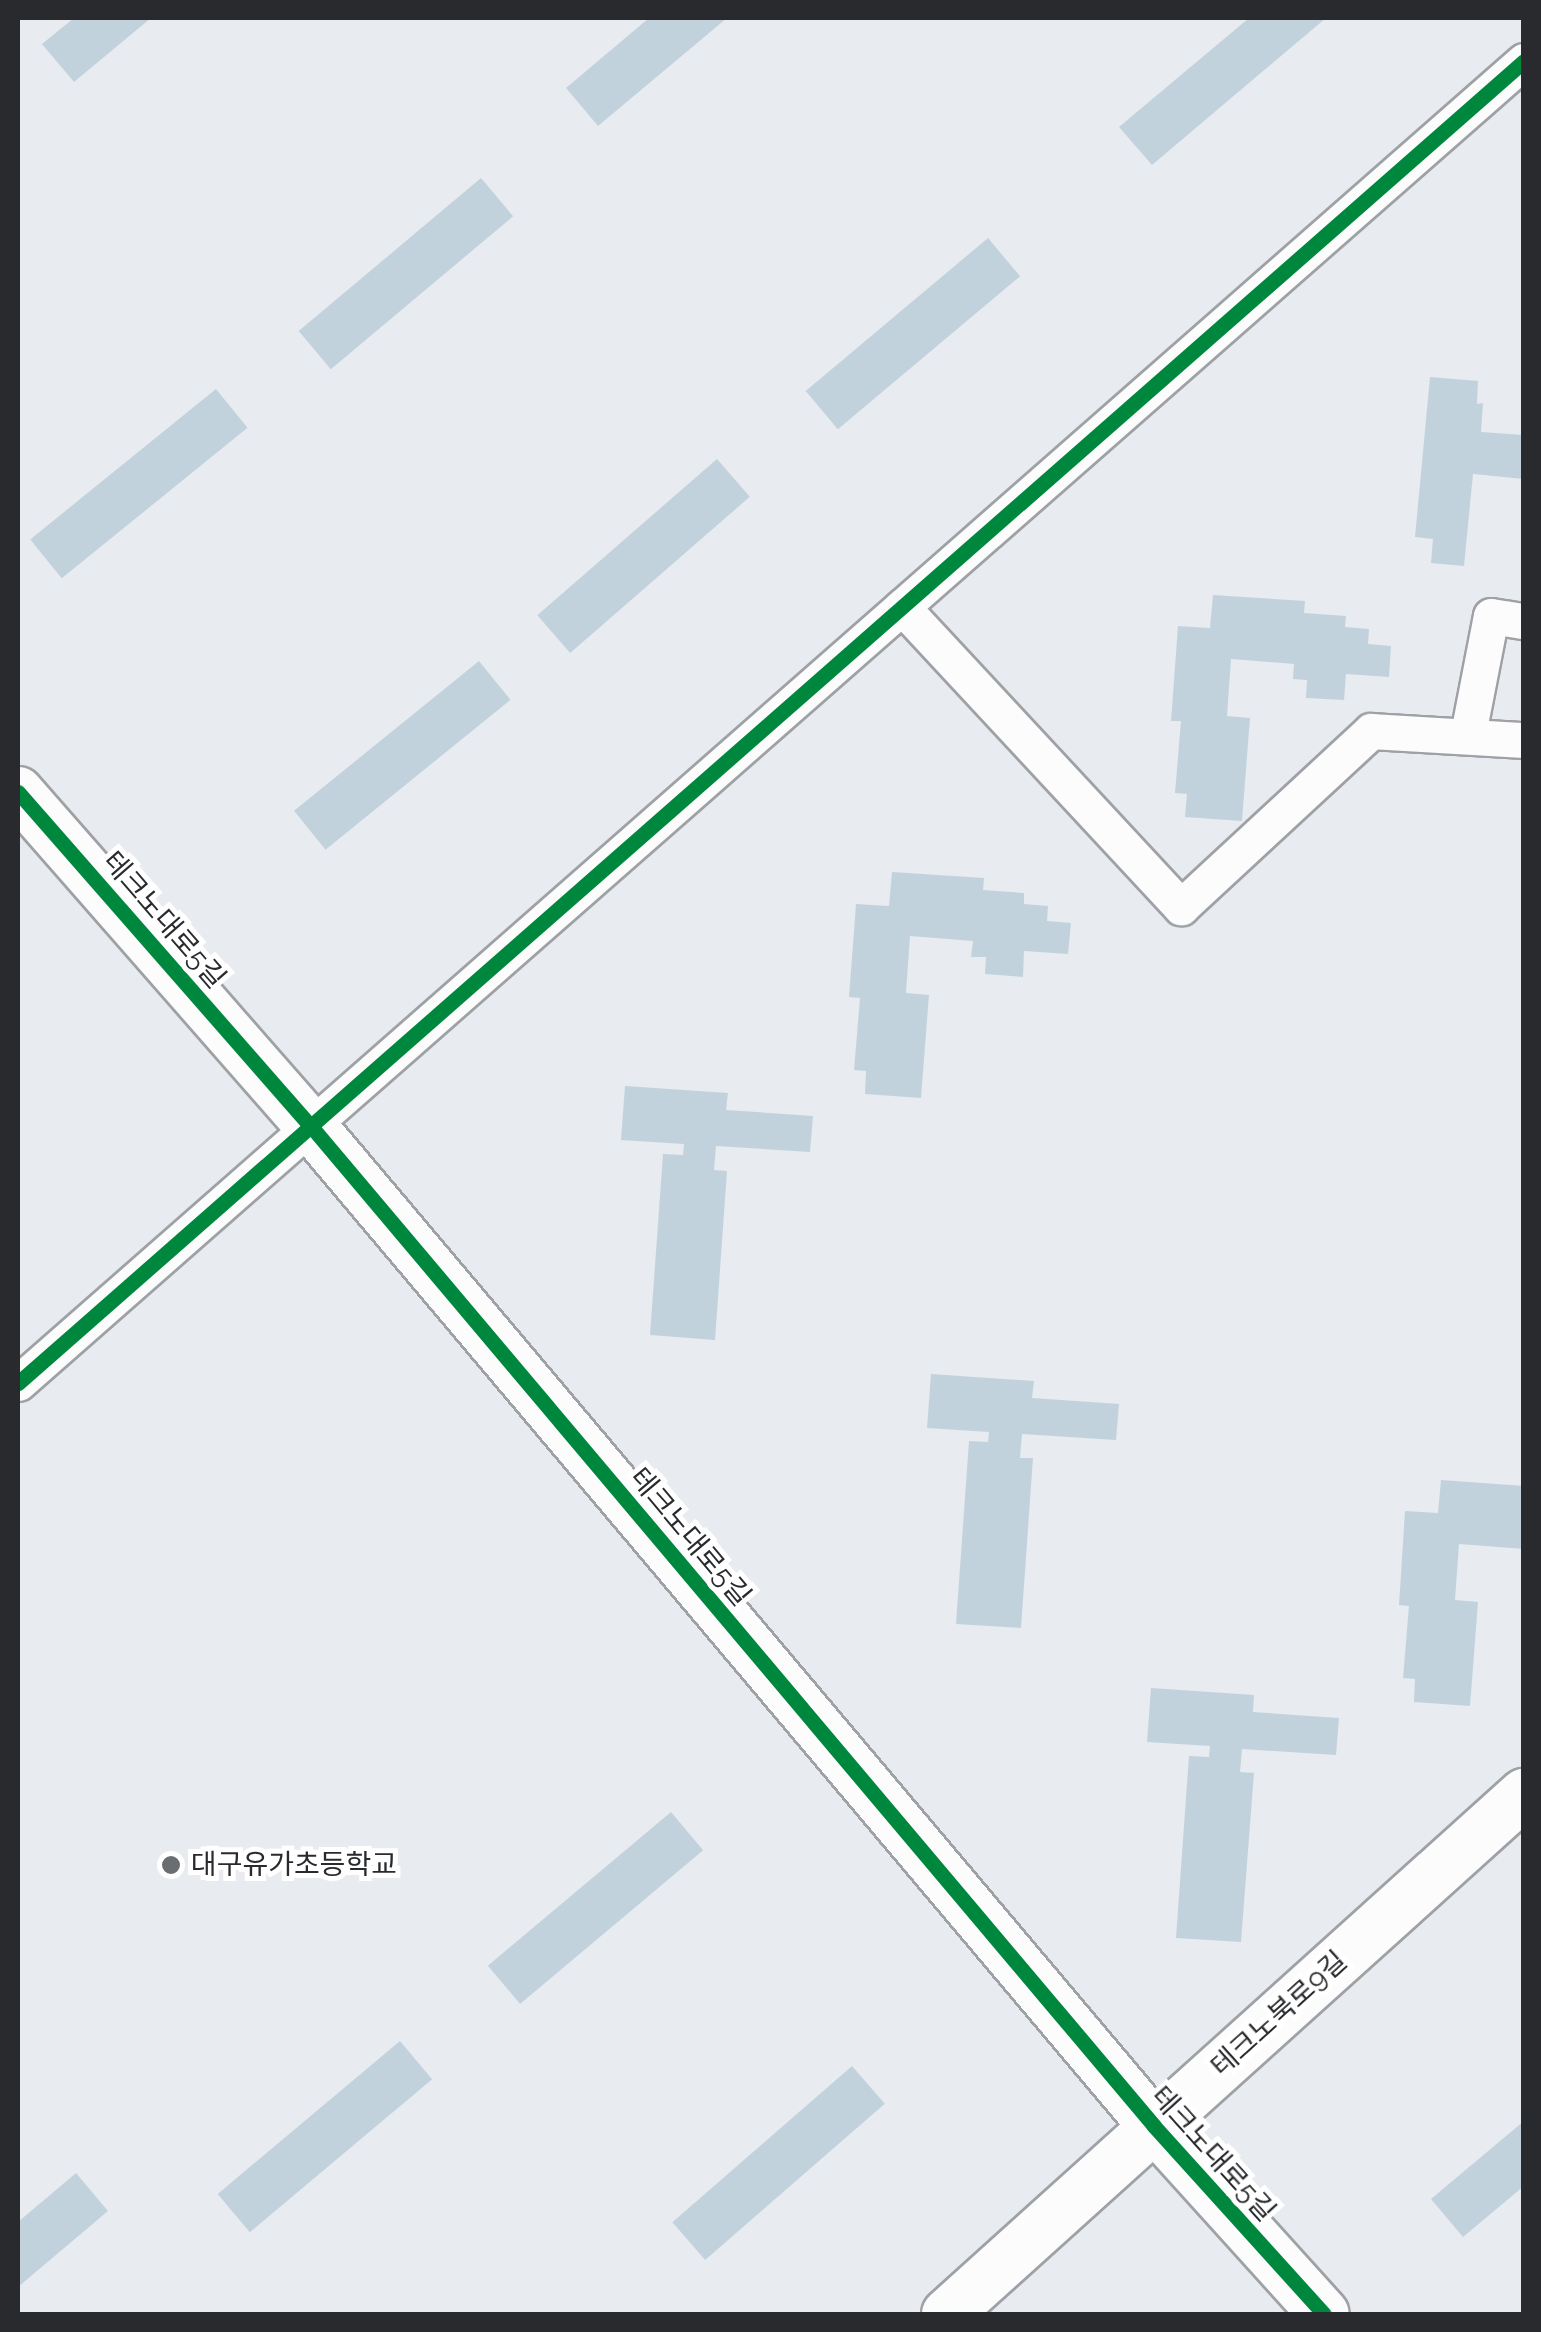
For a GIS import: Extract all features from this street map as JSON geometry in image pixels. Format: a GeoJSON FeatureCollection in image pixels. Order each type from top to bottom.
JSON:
{"type":"FeatureCollection","features":[{"type":"Feature","properties":{"kind":"street"},"geometry":{"type":"LineString","coordinates":[[18,1382],[1524,61]]}},
{"type":"Feature","properties":{"kind":"street"},"geometry":{"type":"LineString","coordinates":[[902,607],[1181,907],[1371,730],[1524,740]]}},
{"type":"Feature","properties":{"kind":"street"},"geometry":{"type":"LineString","coordinates":[[1468,734],[1491,616],[1524,621]]}},
{"type":"Feature","properties":{"kind":"street","name":"테크노대로5길"},"geometry":{"type":"LineString","coordinates":[[18,792],[310,1125],[1154,2126],[1324,2314]]}},
{"type":"Feature","properties":{"kind":"street","name":"테크노북로9길"},"geometry":{"type":"LineString","coordinates":[[947,2314],[1524,1794]]}},
{"type":"Feature","properties":{"kind":"building"},"geometry":{"type":"Polygon","coordinates":[[[74,18],[151,18],[74,82],[42,44],[74,18]]]}},
{"type":"Feature","properties":{"kind":"building"},"geometry":{"type":"Polygon","coordinates":[[[649,18],[727,18],[598,126],[566,88],[649,18]]]}},
{"type":"Feature","properties":{"kind":"building"},"geometry":{"type":"Polygon","coordinates":[[[1249,18],[1326,18],[1152,165],[1119,127],[1249,18]]]}},
{"type":"Feature","properties":{"kind":"building"},"geometry":{"type":"Polygon","coordinates":[[[481,178],[513,216],[331,369],[299,331],[481,178]]]}},
{"type":"Feature","properties":{"kind":"building"},"geometry":{"type":"Polygon","coordinates":[[[988,238],[1020,276],[838,429],[806,391],[988,238]]]}},
{"type":"Feature","properties":{"kind":"building"},"geometry":{"type":"Polygon","coordinates":[[[1430,377],[1478,381],[1477,404],[1483,403],[1481,432],[1524,435],[1524,479],[1473,474],[1464,566],[1431,563],[1433,539],[1415,537],[1430,377]]]}},
{"type":"Feature","properties":{"kind":"building"},"geometry":{"type":"Polygon","coordinates":[[[216,389],[247,428],[62,578],[30,539],[216,389]]]}},
{"type":"Feature","properties":{"kind":"building"},"geometry":{"type":"Polygon","coordinates":[[[717,459],[750,497],[570,653],[537,615],[717,459]]]}},
{"type":"Feature","properties":{"kind":"building"},"geometry":{"type":"Polygon","coordinates":[[[1213,595],[1305,601],[1304,613],[1346,616],[1345,627],[1369,629],[1368,644],[1391,646],[1389,677],[1346,674],[1344,700],[1306,698],[1307,680],[1293,679],[1294,664],[1231,659],[1227,716],[1250,718],[1242,821],[1185,817],[1187,794],[1175,793],[1181,721],[1171,721],[1178,626],[1210,628],[1213,595]]]}},
{"type":"Feature","properties":{"kind":"building"},"geometry":{"type":"Polygon","coordinates":[[[479,661],[510,700],[326,850],[294,811],[479,661]]]}},
{"type":"Feature","properties":{"kind":"building"},"geometry":{"type":"Polygon","coordinates":[[[892,872],[984,878],[983,890],[1024,893],[1024,904],[1048,906],[1047,921],[1071,923],[1068,954],[1024,951],[1023,977],[985,974],[986,957],[971,957],[973,941],[910,936],[906,993],[929,995],[921,1098],[865,1094],[866,1071],[854,1070],[860,998],[849,997],[856,904],[889,906],[892,872]]]}},
{"type":"Feature","properties":{"kind":"building"},"geometry":{"type":"Polygon","coordinates":[[[625,1086],[728,1093],[726,1110],[813,1116],[810,1152],[716,1146],[714,1170],[727,1171],[715,1340],[650,1335],[663,1154],[683,1155],[684,1144],[621,1140],[625,1086]]]}},
{"type":"Feature","properties":{"kind":"building"},"geometry":{"type":"Polygon","coordinates":[[[931,1374],[1034,1381],[1032,1398],[1119,1404],[1116,1440],[1022,1434],[1020,1458],[1033,1458],[1021,1628],[956,1624],[969,1441],[988,1442],[989,1432],[927,1428],[931,1374]]]}},
{"type":"Feature","properties":{"kind":"building"},"geometry":{"type":"Polygon","coordinates":[[[1441,1480],[1524,1486],[1524,1549],[1459,1544],[1455,1600],[1478,1602],[1470,1706],[1414,1702],[1415,1679],[1403,1678],[1409,1606],[1399,1605],[1405,1511],[1438,1513],[1441,1480]]]}},
{"type":"Feature","properties":{"kind":"building"},"geometry":{"type":"Polygon","coordinates":[[[1151,1688],[1254,1695],[1253,1712],[1339,1718],[1336,1755],[1242,1749],[1240,1772],[1254,1773],[1241,1942],[1176,1938],[1189,1756],[1209,1757],[1210,1746],[1147,1742],[1151,1688]]]}},
{"type":"Feature","properties":{"kind":"building"},"geometry":{"type":"Polygon","coordinates":[[[671,1812],[703,1850],[520,2004],[488,1966],[671,1812]]]}},
{"type":"Feature","properties":{"kind":"building"},"geometry":{"type":"Polygon","coordinates":[[[400,2041],[432,2079],[250,2232],[218,2194],[400,2041]]]}},
{"type":"Feature","properties":{"kind":"building"},"geometry":{"type":"Polygon","coordinates":[[[852,2066],[885,2104],[705,2260],[672,2222],[852,2066]]]}},
{"type":"Feature","properties":{"kind":"building"},"geometry":{"type":"Polygon","coordinates":[[[1524,2121],[1524,2186],[1463,2237],[1431,2199],[1524,2121]]]}},
{"type":"Feature","properties":{"kind":"building"},"geometry":{"type":"Polygon","coordinates":[[[76,2173],[108,2211],[18,2287],[18,2222],[76,2173]]]}},
{"type":"Feature","properties":{"kind":"cycle path"},"geometry":{"type":"LineString","coordinates":[[18,1383],[1524,61]]}},
{"type":"Feature","properties":{"kind":"cycle path"},"geometry":{"type":"LineString","coordinates":[[18,792],[310,1125],[1154,2126],[1324,2314]]}},
{"type":"Feature","properties":{"kind":"place","name":"대구유가초등학교"},"geometry":{"type":"Point","coordinates":[171,1865]}}]}
